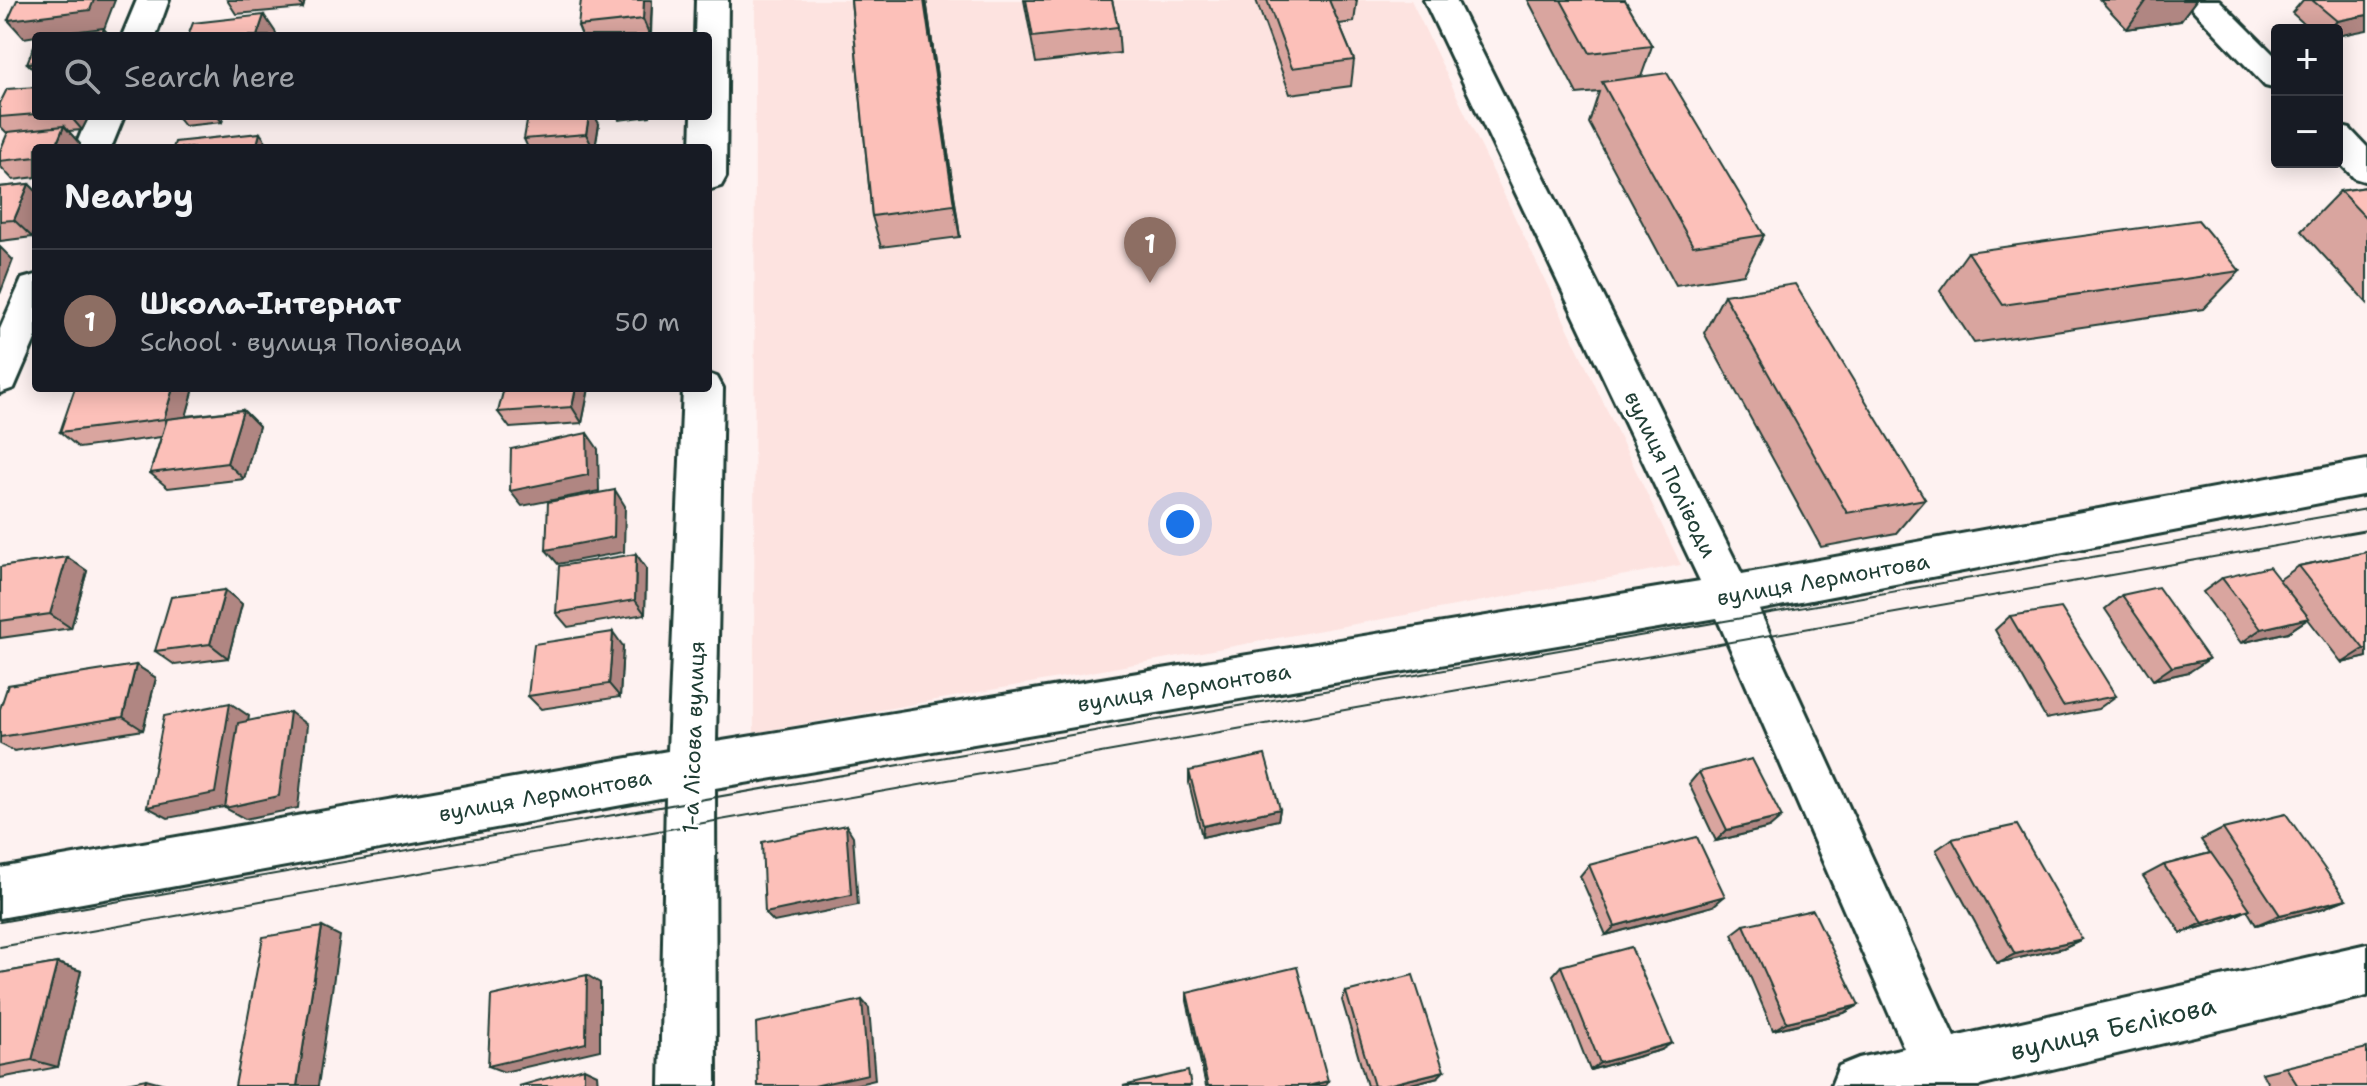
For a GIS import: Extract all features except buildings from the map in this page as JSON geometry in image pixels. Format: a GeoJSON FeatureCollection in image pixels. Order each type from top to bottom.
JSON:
{"type":"FeatureCollection","features":[{"type":"Feature","properties":{"kind":"street"},"geometry":{"type":"LineString","coordinates":[[141,32],[153,0]]}},
{"type":"Feature","properties":{"kind":"street"},"geometry":{"type":"LineString","coordinates":[[711,32],[712,0]]}},
{"type":"Feature","properties":{"kind":"street","name":"вулиця Поліводи"},"geometry":{"type":"LineString","coordinates":[[1440,0],[1730,596],[1944,1077]]}},
{"type":"Feature","properties":{"kind":"street"},"geometry":{"type":"LineString","coordinates":[[2200,0],[2271,72]]}},
{"type":"Feature","properties":{"kind":"street"},"geometry":{"type":"LineString","coordinates":[[95,144],[104,120]]}},
{"type":"Feature","properties":{"kind":"street"},"geometry":{"type":"LineString","coordinates":[[709,120],[709,144]]}},
{"type":"Feature","properties":{"kind":"street"},"geometry":{"type":"LineString","coordinates":[[2343,144],[2367,169]]}},
{"type":"Feature","properties":{"kind":"street"},"geometry":{"type":"LineString","coordinates":[[0,377],[32,299]]}},
{"type":"Feature","properties":{"kind":"street","name":"1-а Лісова вулиця"},"geometry":{"type":"LineString","coordinates":[[688,1086],[689,848],[703,392]]}},
{"type":"Feature","properties":{"kind":"street","name":"вулиця Лермонтова"},"geometry":{"type":"LineString","coordinates":[[0,893],[693,769],[1730,596],[2367,477]]}},
{"type":"Feature","properties":{"kind":"street","name":"вулиця Бєлікова"},"geometry":{"type":"LineString","coordinates":[[1859,1086],[1944,1077],[2367,970]]}},
{"type":"Feature","properties":{"kind":"shaded area"},"geometry":{"type":"Polygon","coordinates":[[[755,0],[1411,0],[1681,565],[754,733],[755,0]]]}},
{"type":"Feature","properties":{"kind":"tram line"},"geometry":{"type":"LineString","coordinates":[[0,922],[2367,509]]}},
{"type":"Feature","properties":{"kind":"tram line"},"geometry":{"type":"LineString","coordinates":[[0,947],[2367,530]]}},
{"type":"Feature","properties":{"kind":"place","name":"Школа-Інтернат"},"geometry":{"type":"Point","coordinates":[1150,283]}}]}
